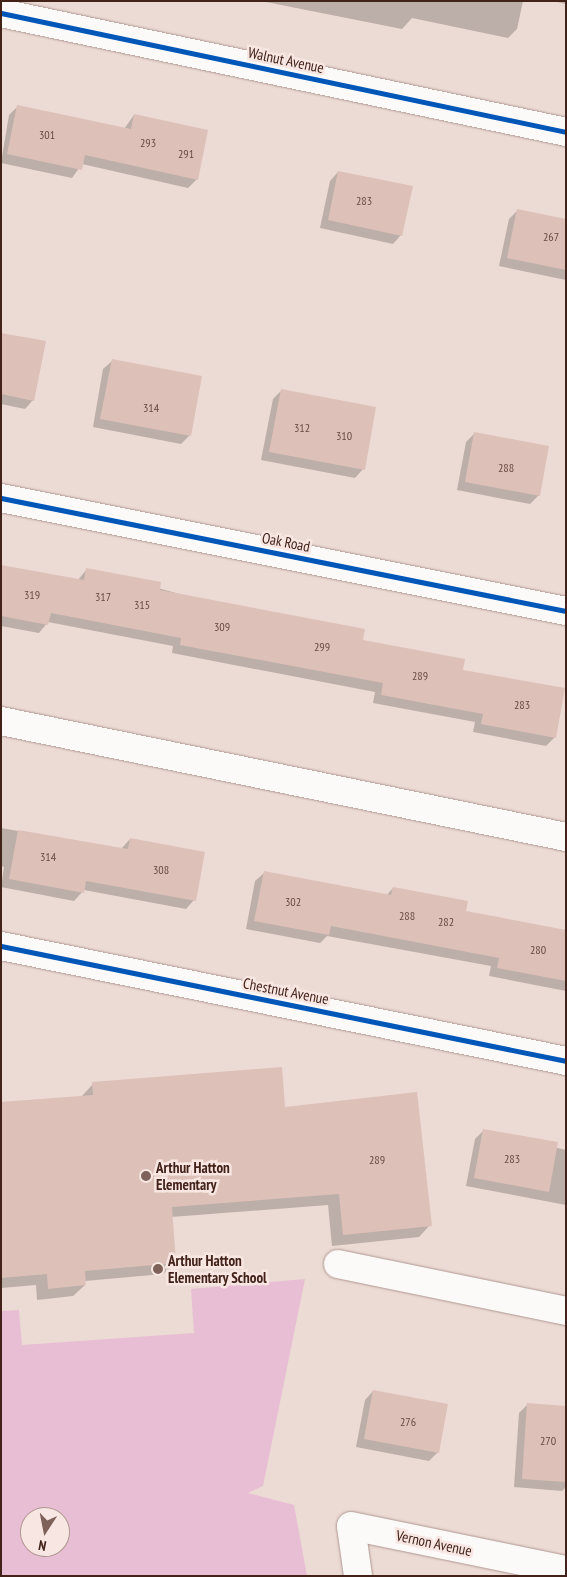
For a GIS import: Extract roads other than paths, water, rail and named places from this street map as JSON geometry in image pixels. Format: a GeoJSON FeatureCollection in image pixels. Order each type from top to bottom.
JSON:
{"type":"FeatureCollection","features":[{"type":"Feature","properties":{"kind":"street","name":"Walnut Avenue"},"geometry":{"type":"LineString","coordinates":[[1,13],[566,132]]}},
{"type":"Feature","properties":{"kind":"street","name":"Oak Road"},"geometry":{"type":"LineString","coordinates":[[1,498],[566,610]]}},
{"type":"Feature","properties":{"kind":"street"},"geometry":{"type":"LineString","coordinates":[[1,721],[566,837]]}},
{"type":"Feature","properties":{"kind":"street","name":"Chestnut Avenue"},"geometry":{"type":"LineString","coordinates":[[1,946],[566,1061]]}},
{"type":"Feature","properties":{"kind":"street"},"geometry":{"type":"LineString","coordinates":[[338,1264],[566,1311]]}},
{"type":"Feature","properties":{"kind":"street","name":"Vernon Avenue"},"geometry":{"type":"LineString","coordinates":[[358,1576],[352,1526],[566,1570]]}},
{"type":"Feature","properties":{"kind":"place","name":"Arthur Hatton Elementary"},"geometry":{"type":"Point","coordinates":[146,1176]}},
{"type":"Feature","properties":{"kind":"place","name":"Arthur Hatton Elementary School"},"geometry":{"type":"Point","coordinates":[158,1269]}}]}
